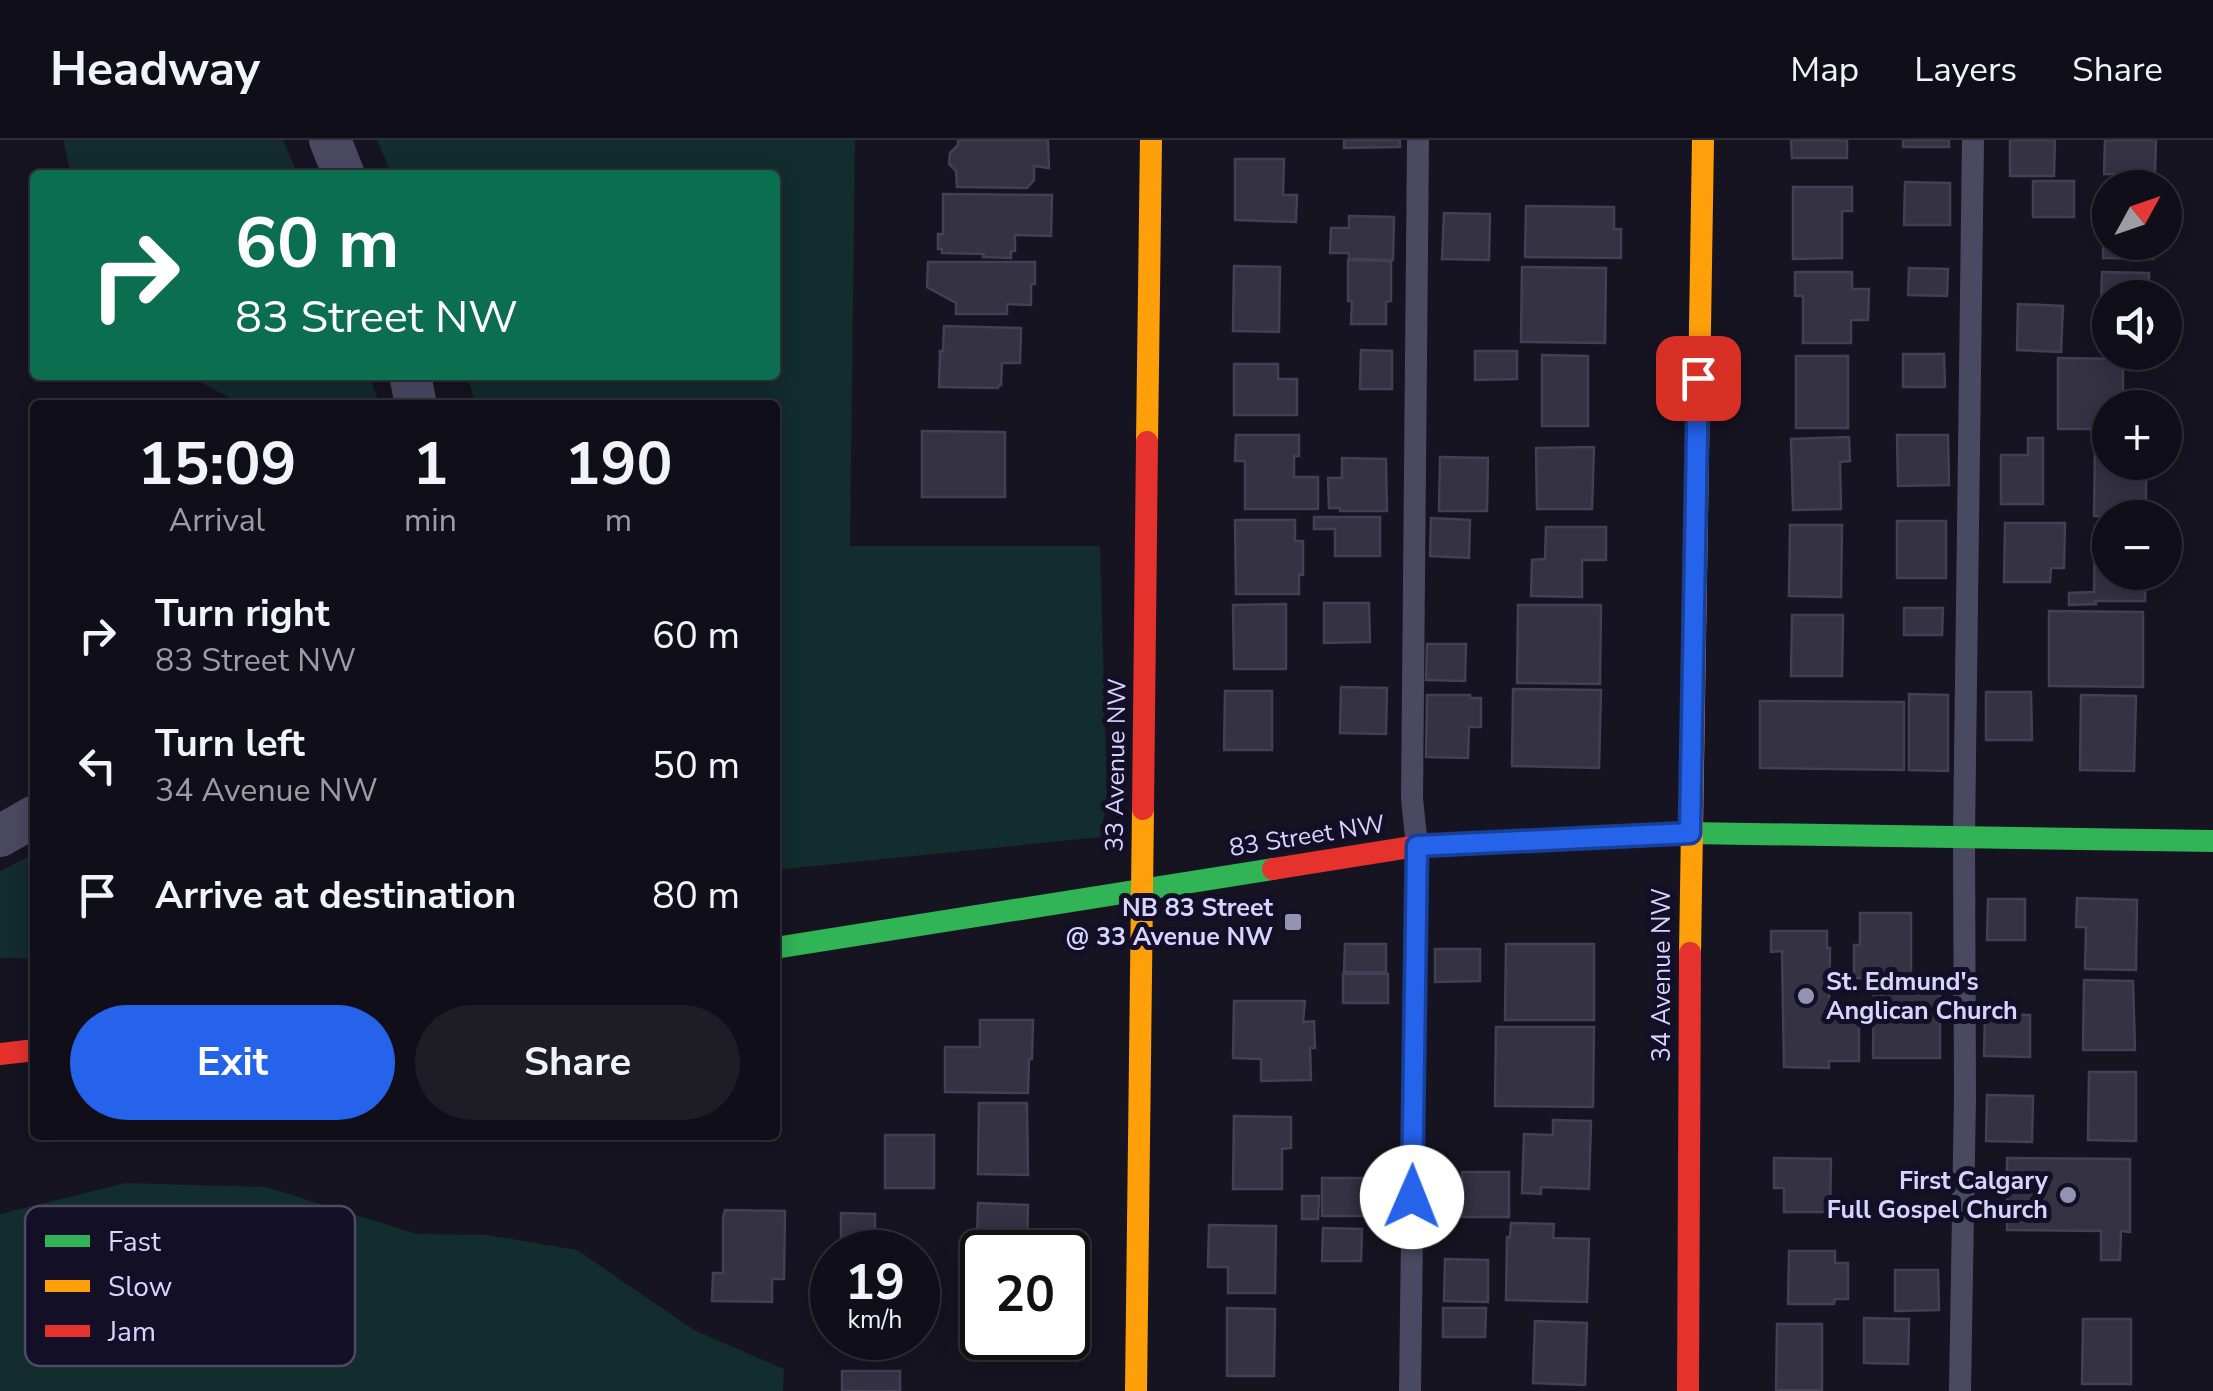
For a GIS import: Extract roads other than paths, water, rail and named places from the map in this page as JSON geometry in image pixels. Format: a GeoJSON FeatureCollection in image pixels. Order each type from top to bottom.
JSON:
{"type":"FeatureCollection","features":[{"type":"Feature","properties":{"kind":"street"},"geometry":{"type":"LineString","coordinates":[[330,140],[342,170]]}},
{"type":"Feature","properties":{"kind":"street","name":"33 Avenue NW"},"geometry":{"type":"LineString","coordinates":[[1136,1391],[1150,140]]}},
{"type":"Feature","properties":{"kind":"street","name":"34 Avenue NW"},"geometry":{"type":"LineString","coordinates":[[1688,1391],[1690,833],[1702,140]]}},
{"type":"Feature","properties":{"kind":"street"},"geometry":{"type":"LineString","coordinates":[[0,836],[30,819]]}},
{"type":"Feature","properties":{"kind":"street","name":"83 Street NW"},"geometry":{"type":"LineString","coordinates":[[780,947],[1417,846],[1690,833],[2213,842]]}},
{"type":"Feature","properties":{"kind":"street"},"geometry":{"type":"LineString","coordinates":[[0,1054],[30,1051]]}},
{"type":"Feature","properties":{"kind":"lane"},"geometry":{"type":"LineString","coordinates":[[1410,1391],[1417,846],[1412,779],[1418,140]]}},
{"type":"Feature","properties":{"kind":"lane"},"geometry":{"type":"LineString","coordinates":[[1960,1391],[1973,140]]}},
{"type":"Feature","properties":{"kind":"place","name":"NB 83 Street @ 33 Avenue NW"},"geometry":{"type":"Point","coordinates":[1293,922]}},
{"type":"Feature","properties":{"kind":"place","name":"St. Edmund's Anglican Church"},"geometry":{"type":"Point","coordinates":[1806,996]}},
{"type":"Feature","properties":{"kind":"place","name":"First Calgary Full Gospel Church"},"geometry":{"type":"Point","coordinates":[2068,1195]}}]}
